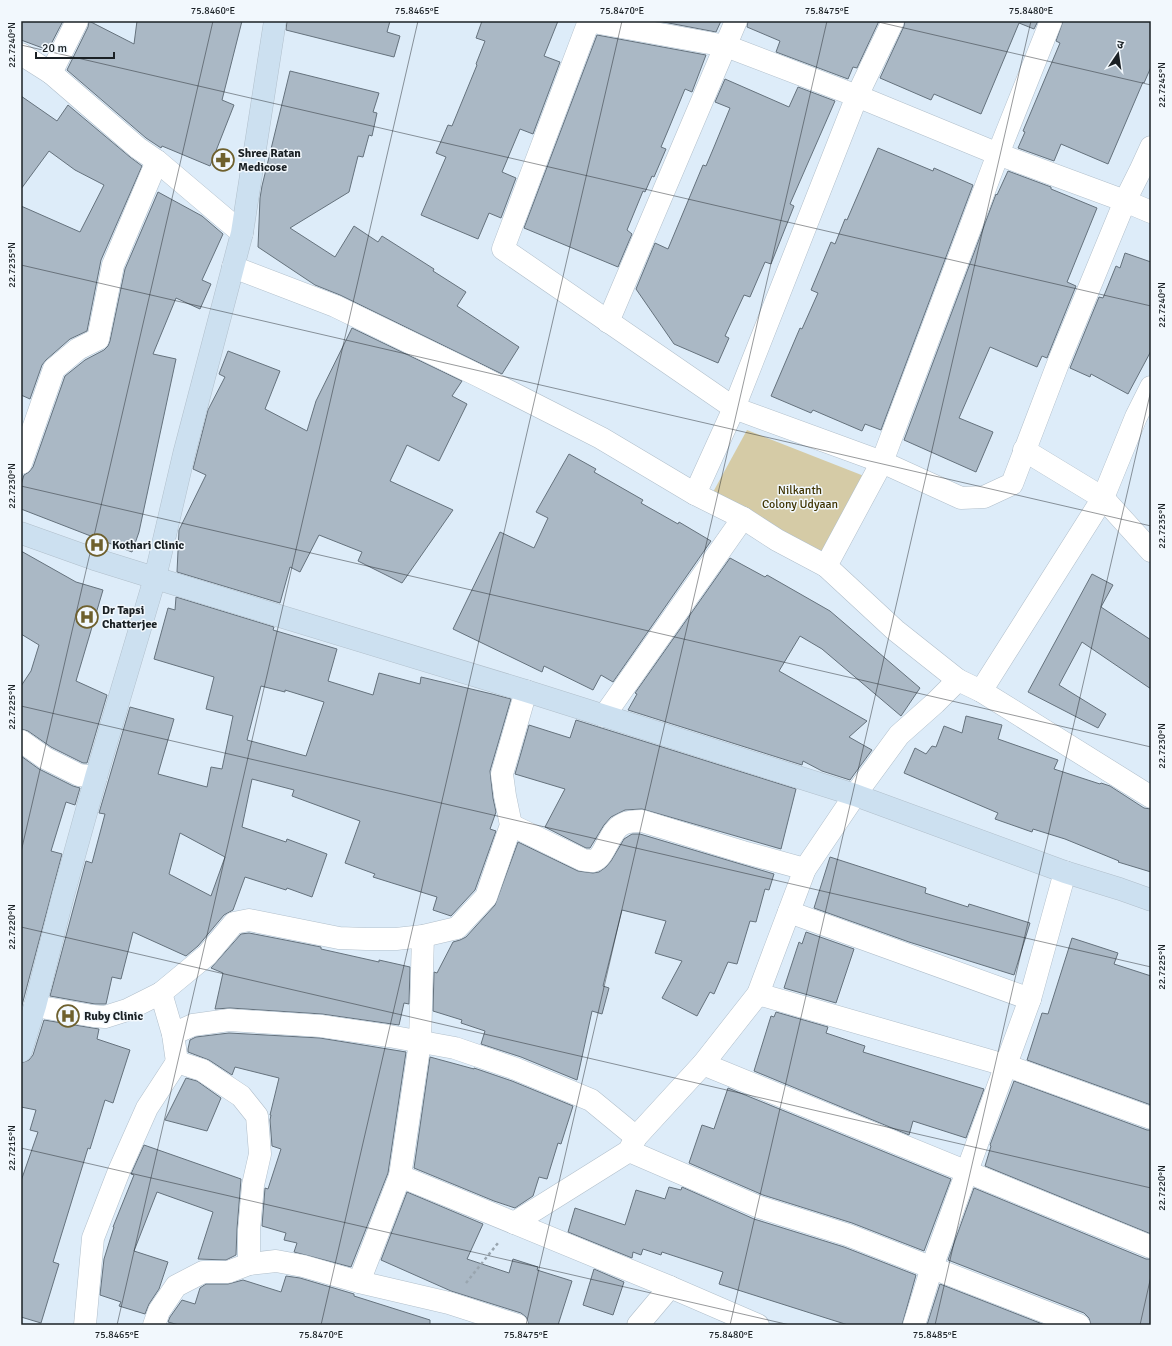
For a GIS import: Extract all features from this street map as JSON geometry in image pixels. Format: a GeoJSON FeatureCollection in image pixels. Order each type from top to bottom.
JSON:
{"type":"FeatureCollection","features":[{"type":"Feature","properties":{"kind":"main road"},"geometry":{"type":"LineString","coordinates":[[21,1051],[35,1006],[63,896],[96,777],[155,578],[184,454],[234,267],[242,233],[275,21]]}},
{"type":"Feature","properties":{"kind":"main road"},"geometry":{"type":"LineString","coordinates":[[22,535],[94,559],[526,691],[855,795],[1064,872],[1151,900]]}},
{"type":"Feature","properties":{"kind":"street"},"geometry":{"type":"LineString","coordinates":[[51,73],[78,21]]}},
{"type":"Feature","properties":{"kind":"street"},"geometry":{"type":"LineString","coordinates":[[1151,147],[1124,201],[1059,361],[1012,484],[984,497],[961,498],[882,462],[734,408],[503,249],[588,21],[726,46],[857,96],[998,154],[1124,201],[1151,212]]}},
{"type":"Feature","properties":{"kind":"street"},"geometry":{"type":"LineString","coordinates":[[608,322],[736,21]]}},
{"type":"Feature","properties":{"kind":"street"},"geometry":{"type":"LineString","coordinates":[[695,494],[734,408],[857,96],[893,21]]}},
{"type":"Feature","properties":{"kind":"street"},"geometry":{"type":"LineString","coordinates":[[826,566],[882,462],[998,154],[1051,21]]}},
{"type":"Feature","properties":{"kind":"street"},"geometry":{"type":"LineString","coordinates":[[21,54],[51,73],[138,148],[157,161],[242,233]]}},
{"type":"Feature","properties":{"kind":"street"},"geometry":{"type":"LineString","coordinates":[[21,463],[54,369],[78,349],[98,339],[113,265],[157,161]]}},
{"type":"Feature","properties":{"kind":"street"},"geometry":{"type":"LineString","coordinates":[[234,267],[334,306],[478,376],[601,438],[695,494],[743,518],[777,540],[826,566],[895,630],[958,680],[981,691],[1151,797]]}},
{"type":"Feature","properties":{"kind":"street"},"geometry":{"type":"LineString","coordinates":[[981,691],[1103,498],[1143,421],[1151,387]]}},
{"type":"Feature","properties":{"kind":"street"},"geometry":{"type":"LineString","coordinates":[[1024,450],[1103,498],[1151,551]]}},
{"type":"Feature","properties":{"kind":"street"},"geometry":{"type":"LineString","coordinates":[[604,716],[743,518]]}},
{"type":"Feature","properties":{"kind":"street"},"geometry":{"type":"LineString","coordinates":[[514,1223],[632,1144],[703,1064],[758,994],[805,869],[898,735],[935,703],[958,680]]}},
{"type":"Feature","properties":{"kind":"street"},"geometry":{"type":"LineString","coordinates":[[35,1006],[93,1016],[105,1016],[126,1010],[161,993],[207,955],[234,923],[249,920],[346,938],[366,940],[423,936],[457,928],[486,897],[511,825],[502,774],[526,691]]}},
{"type":"Feature","properties":{"kind":"street"},"geometry":{"type":"LineString","coordinates":[[21,741],[45,758],[79,775],[96,777]]}},
{"type":"Feature","properties":{"kind":"street"},"geometry":{"type":"LineString","coordinates":[[511,825],[583,860],[592,861],[598,858],[613,832],[621,824],[631,821],[642,821],[735,850],[805,869]]}},
{"type":"Feature","properties":{"kind":"street"},"geometry":{"type":"LineString","coordinates":[[914,1325],[932,1267],[1030,999],[1064,872]]}},
{"type":"Feature","properties":{"kind":"street"},"geometry":{"type":"LineString","coordinates":[[789,912],[1030,999]]}},
{"type":"Feature","properties":{"kind":"street"},"geometry":{"type":"LineString","coordinates":[[359,1282],[400,1176],[420,1042],[423,936]]}},
{"type":"Feature","properties":{"kind":"street"},"geometry":{"type":"LineString","coordinates":[[85,1325],[93,1238],[119,1171],[147,1108],[177,1062],[173,1034],[161,993]]}},
{"type":"Feature","properties":{"kind":"street"},"geometry":{"type":"LineString","coordinates":[[758,994],[1005,1065],[1151,1118]]}},
{"type":"Feature","properties":{"kind":"street"},"geometry":{"type":"LineString","coordinates":[[173,1034],[193,1025],[229,1020],[321,1026],[455,1048],[516,1069],[591,1100],[632,1144],[759,1207],[848,1235],[1079,1325]]}},
{"type":"Feature","properties":{"kind":"street"},"geometry":{"type":"LineString","coordinates":[[177,1062],[202,1070],[241,1096],[257,1116],[260,1154],[253,1185],[249,1230],[249,1264]]}},
{"type":"Feature","properties":{"kind":"street"},"geometry":{"type":"LineString","coordinates":[[703,1064],[1151,1247]]}},
{"type":"Feature","properties":{"kind":"street"},"geometry":{"type":"LineString","coordinates":[[400,1176],[670,1287],[758,1325]]}},
{"type":"Feature","properties":{"kind":"street"},"geometry":{"type":"LineString","coordinates":[[154,1325],[160,1311],[176,1286],[203,1272],[228,1272],[249,1264],[276,1261],[303,1266],[359,1282],[449,1303],[517,1325]]}},
{"type":"Feature","properties":{"kind":"street"},"geometry":{"type":"LineString","coordinates":[[638,1325],[670,1287]]}},
{"type":"Feature","properties":{"kind":"path"},"geometry":{"type":"LineString","coordinates":[[449,1303],[514,1223]]}},
{"type":"Feature","properties":{"kind":"green space","name":"Nilkanth Colony Udyaan"},"geometry":{"type":"Polygon","coordinates":[[[747,430],[864,476],[818,558],[712,494],[747,430]]]}},
{"type":"Feature","properties":{"kind":"building"},"geometry":{"type":"Polygon","coordinates":[[[21,21],[63,21],[48,50],[21,40],[21,21]]]}},
{"type":"Feature","properties":{"kind":"building"},"geometry":{"type":"Polygon","coordinates":[[[89,21],[134,44],[137,21],[242,21],[222,100],[234,105],[210,166],[162,146],[161,148],[146,138],[67,70],[88,27],[89,21]]]}},
{"type":"Feature","properties":{"kind":"building"},"geometry":{"type":"Polygon","coordinates":[[[287,21],[390,21],[387,32],[400,36],[394,57],[286,30],[287,21]]]}},
{"type":"Feature","properties":{"kind":"building"},"geometry":{"type":"Polygon","coordinates":[[[482,21],[558,21],[544,56],[560,62],[533,134],[520,129],[502,172],[516,178],[501,218],[489,213],[478,239],[421,215],[446,157],[436,153],[448,125],[452,126],[477,65],[476,64],[485,41],[476,38],[482,21]]]}},
{"type":"Feature","properties":{"kind":"building"},"geometry":{"type":"Polygon","coordinates":[[[658,21],[721,21],[716,32],[658,21]]]}},
{"type":"Feature","properties":{"kind":"building"},"geometry":{"type":"Polygon","coordinates":[[[748,21],[879,21],[857,68],[853,67],[848,79],[776,52],[780,41],[747,27],[748,21]]]}},
{"type":"Feature","properties":{"kind":"building"},"geometry":{"type":"Polygon","coordinates":[[[905,21],[1038,21],[1034,29],[1019,23],[981,114],[934,94],[931,100],[880,78],[905,21]]]}},
{"type":"Feature","properties":{"kind":"building"},"geometry":{"type":"Polygon","coordinates":[[[1063,21],[1151,21],[1151,67],[1144,83],[1143,82],[1108,164],[1061,144],[1054,161],[1018,148],[1025,132],[1023,131],[1060,43],[1056,41],[1063,21]]]}},
{"type":"Feature","properties":{"kind":"building"},"geometry":{"type":"Polygon","coordinates":[[[597,35],[706,55],[692,92],[685,89],[661,147],[666,149],[654,177],[652,176],[645,192],[643,191],[627,230],[632,234],[618,267],[524,228],[597,35]]]}},
{"type":"Feature","properties":{"kind":"building"},"geometry":{"type":"Polygon","coordinates":[[[290,71],[379,93],[373,112],[377,113],[372,136],[369,135],[363,157],[358,156],[349,192],[290,228],[335,257],[354,226],[378,242],[382,236],[434,269],[433,271],[466,292],[457,306],[519,347],[502,374],[340,295],[315,285],[258,247],[260,198],[262,186],[290,71]]]}},
{"type":"Feature","properties":{"kind":"building"},"geometry":{"type":"Polygon","coordinates":[[[725,79],[789,107],[798,87],[835,101],[790,204],[794,206],[771,264],[765,262],[750,297],[744,295],[725,336],[729,338],[718,363],[674,344],[636,289],[655,243],[668,249],[703,165],[706,166],[730,108],[715,102],[725,79]]]}},
{"type":"Feature","properties":{"kind":"building"},"geometry":{"type":"Polygon","coordinates":[[[21,96],[57,121],[68,105],[142,166],[101,260],[87,331],[70,339],[46,360],[42,365],[30,399],[21,395],[21,206],[80,232],[104,185],[75,170],[49,151],[21,189],[21,96]]]}},
{"type":"Feature","properties":{"kind":"building"},"geometry":{"type":"Polygon","coordinates":[[[878,148],[933,171],[934,168],[973,185],[881,430],[865,424],[862,431],[813,410],[811,413],[771,396],[800,328],[802,329],[818,293],[811,290],[831,242],[835,244],[878,148]]]}},
{"type":"Feature","properties":{"kind":"building"},"geometry":{"type":"Polygon","coordinates":[[[1008,171],[1051,187],[1051,189],[1097,208],[1067,282],[1076,286],[1047,358],[1042,356],[1037,367],[990,347],[959,418],[993,432],[976,472],[904,440],[996,194],[997,195],[1008,171]]]}},
{"type":"Feature","properties":{"kind":"building"},"geometry":{"type":"Polygon","coordinates":[[[158,192],[202,216],[223,234],[202,280],[211,284],[200,309],[176,298],[153,354],[176,359],[139,532],[132,552],[21,509],[21,485],[24,475],[33,467],[65,376],[85,360],[104,350],[108,346],[125,269],[158,192]]]}},
{"type":"Feature","properties":{"kind":"building"},"geometry":{"type":"Polygon","coordinates":[[[1125,253],[1151,262],[1151,351],[1128,394],[1091,374],[1090,377],[1070,368],[1099,297],[1103,298],[1116,266],[1120,268],[1125,253]]]}},
{"type":"Feature","properties":{"kind":"building"},"geometry":{"type":"Polygon","coordinates":[[[352,328],[462,381],[452,396],[467,404],[439,461],[407,445],[390,481],[453,510],[402,583],[358,561],[362,552],[319,535],[300,572],[290,567],[280,603],[177,572],[179,530],[206,475],[193,469],[208,410],[225,377],[219,374],[228,351],[280,371],[265,409],[307,431],[316,401],[352,328]]]}},
{"type":"Feature","properties":{"kind":"building"},"geometry":{"type":"Polygon","coordinates":[[[569,454],[596,469],[594,472],[643,500],[641,503],[678,524],[679,522],[711,541],[613,682],[601,675],[593,690],[544,666],[542,672],[453,629],[500,532],[534,548],[548,518],[536,512],[569,454]]]}},
{"type":"Feature","properties":{"kind":"building"},"geometry":{"type":"Polygon","coordinates":[[[21,551],[76,582],[103,590],[76,681],[107,695],[87,763],[83,763],[51,747],[28,731],[21,729],[21,686],[31,671],[39,645],[21,634],[21,551]]]}},
{"type":"Feature","properties":{"kind":"building"},"geometry":{"type":"Polygon","coordinates":[[[730,558],[765,577],[767,575],[830,611],[920,688],[901,716],[822,649],[800,636],[779,671],[867,721],[849,737],[872,750],[850,780],[822,771],[803,761],[802,765],[628,710],[637,694],[635,693],[730,558]]]}},
{"type":"Feature","properties":{"kind":"building"},"geometry":{"type":"Polygon","coordinates":[[[1092,574],[1113,585],[1101,607],[1151,640],[1151,689],[1082,642],[1059,685],[1106,714],[1098,728],[1028,692],[1092,574]]]}},
{"type":"Feature","properties":{"kind":"building"},"geometry":{"type":"Polygon","coordinates":[[[176,597],[274,627],[273,630],[337,649],[328,681],[373,695],[379,673],[420,684],[421,677],[511,699],[490,771],[496,812],[490,829],[496,831],[475,890],[451,916],[433,910],[437,897],[373,877],[375,874],[345,863],[360,821],[292,796],[294,790],[252,779],[242,827],[286,842],[287,839],[327,854],[312,897],[287,888],[286,890],[245,877],[233,910],[224,915],[198,946],[186,956],[133,932],[121,979],[112,977],[106,1004],[95,1004],[50,996],[86,861],[92,863],[105,814],[99,813],[130,707],[174,719],[158,774],[207,787],[211,767],[222,769],[233,716],[206,709],[214,677],[154,659],[168,608],[175,610],[176,597]],[[261,686],[247,740],[306,756],[324,702],[285,690],[285,692],[261,686]],[[180,833],[169,874],[211,896],[225,857],[180,833]]]}},
{"type":"Feature","properties":{"kind":"building"},"geometry":{"type":"Polygon","coordinates":[[[966,716],[1002,725],[998,739],[1058,760],[1054,769],[1110,786],[1144,808],[1151,809],[1151,872],[1118,862],[1119,861],[1065,839],[1033,829],[1032,832],[995,819],[998,813],[904,773],[915,748],[926,754],[932,746],[936,747],[944,726],[962,733],[966,716]]]}},
{"type":"Feature","properties":{"kind":"building"},"geometry":{"type":"Polygon","coordinates":[[[576,720],[796,789],[781,849],[642,809],[625,810],[611,817],[604,825],[590,848],[586,848],[545,827],[565,789],[515,774],[529,725],[570,738],[576,720]]]}},
{"type":"Feature","properties":{"kind":"building"},"geometry":{"type":"Polygon","coordinates":[[[21,756],[39,769],[80,788],[75,805],[66,802],[51,851],[62,854],[21,1009],[21,756]]]}},
{"type":"Feature","properties":{"kind":"building"},"geometry":{"type":"Polygon","coordinates":[[[632,834],[640,834],[774,874],[769,890],[765,889],[756,922],[750,921],[737,964],[728,962],[714,994],[710,992],[697,1016],[662,998],[682,961],[655,953],[666,921],[622,910],[603,986],[609,988],[602,1014],[592,1011],[577,1080],[521,1057],[481,1044],[485,1031],[461,1023],[462,1020],[433,1011],[434,972],[437,973],[453,942],[466,937],[495,905],[518,842],[578,871],[593,873],[599,872],[606,867],[624,839],[632,834]]]}},
{"type":"Feature","properties":{"kind":"building"},"geometry":{"type":"Polygon","coordinates":[[[830,857],[926,888],[925,893],[968,907],[969,904],[1030,923],[1014,975],[909,942],[814,908],[830,857]]]}},
{"type":"Feature","properties":{"kind":"building"},"geometry":{"type":"Polygon","coordinates":[[[806,932],[854,949],[836,1003],[784,988],[799,942],[802,944],[806,932]]]}},
{"type":"Feature","properties":{"kind":"building"},"geometry":{"type":"Polygon","coordinates":[[[249,933],[321,947],[321,949],[379,962],[379,960],[410,967],[409,1004],[404,1003],[399,1025],[322,1014],[230,1008],[215,1009],[223,973],[211,968],[241,934],[249,933]]]}},
{"type":"Feature","properties":{"kind":"building"},"geometry":{"type":"Polygon","coordinates":[[[1072,938],[1118,953],[1114,964],[1151,976],[1151,1105],[1027,1060],[1042,1013],[1048,1014],[1072,938]]]}},
{"type":"Feature","properties":{"kind":"building"},"geometry":{"type":"Polygon","coordinates":[[[776,1012],[828,1027],[826,1033],[865,1046],[863,1052],[984,1089],[966,1138],[913,1121],[909,1135],[754,1071],[771,1016],[774,1017],[776,1012]]]}},
{"type":"Feature","properties":{"kind":"building"},"geometry":{"type":"Polygon","coordinates":[[[44,1020],[99,1029],[97,1039],[130,1050],[113,1103],[105,1100],[90,1149],[88,1148],[53,1262],[59,1264],[41,1323],[21,1317],[21,1181],[38,1132],[30,1130],[36,1110],[21,1107],[21,1063],[29,1060],[33,1055],[44,1020]]]}},
{"type":"Feature","properties":{"kind":"building"},"geometry":{"type":"Polygon","coordinates":[[[229,1033],[320,1038],[406,1052],[388,1173],[351,1267],[294,1252],[297,1243],[284,1240],[286,1233],[262,1226],[265,1188],[268,1189],[281,1149],[272,1146],[270,1120],[279,1078],[235,1067],[232,1075],[209,1060],[188,1052],[190,1040],[196,1037],[229,1033]]]}},
{"type":"Feature","properties":{"kind":"building"},"geometry":{"type":"Polygon","coordinates":[[[430,1057],[474,1068],[512,1081],[573,1106],[561,1144],[558,1143],[547,1179],[539,1177],[533,1196],[515,1208],[494,1201],[414,1168],[430,1057]]]}},
{"type":"Feature","properties":{"kind":"building"},"geometry":{"type":"Polygon","coordinates":[[[186,1078],[197,1081],[221,1098],[207,1131],[165,1120],[186,1078]]]}},
{"type":"Feature","properties":{"kind":"building"},"geometry":{"type":"Polygon","coordinates":[[[1014,1081],[1147,1130],[1151,1130],[1151,1234],[985,1166],[991,1146],[990,1145],[1014,1081]]]}},
{"type":"Feature","properties":{"kind":"building"},"geometry":{"type":"Polygon","coordinates":[[[728,1088],[951,1179],[924,1251],[852,1223],[763,1195],[689,1163],[702,1125],[714,1129],[728,1088]]]}},
{"type":"Feature","properties":{"kind":"building"},"geometry":{"type":"Polygon","coordinates":[[[144,1145],[241,1179],[236,1255],[226,1260],[198,1259],[213,1212],[157,1192],[134,1251],[168,1262],[159,1289],[149,1304],[145,1314],[119,1306],[121,1302],[100,1295],[104,1259],[113,1227],[134,1175],[131,1174],[144,1145]]]}},
{"type":"Feature","properties":{"kind":"building"},"geometry":{"type":"Polygon","coordinates":[[[669,1187],[681,1190],[682,1187],[754,1219],[844,1247],[916,1275],[902,1325],[848,1325],[719,1284],[723,1272],[662,1252],[661,1255],[643,1249],[641,1255],[633,1252],[632,1258],[568,1232],[575,1208],[625,1225],[636,1190],[665,1199],[669,1187]]]}},
{"type":"Feature","properties":{"kind":"building"},"geometry":{"type":"Polygon","coordinates":[[[974,1188],[1146,1259],[1151,1259],[1151,1325],[1091,1325],[1089,1318],[1084,1313],[948,1260],[974,1188]]]}},
{"type":"Feature","properties":{"kind":"building"},"geometry":{"type":"Polygon","coordinates":[[[407,1192],[483,1224],[467,1259],[509,1273],[513,1259],[538,1267],[537,1270],[572,1281],[558,1325],[529,1325],[526,1317],[521,1313],[451,1291],[381,1260],[407,1192]]]}},
{"type":"Feature","properties":{"kind":"building"},"geometry":{"type":"Polygon","coordinates":[[[594,1269],[624,1282],[613,1315],[583,1305],[594,1269]]]}},
{"type":"Feature","properties":{"kind":"building"},"geometry":{"type":"Polygon","coordinates":[[[286,1276],[300,1278],[354,1294],[354,1296],[430,1320],[430,1325],[179,1325],[168,1322],[182,1300],[195,1304],[200,1288],[206,1284],[228,1284],[243,1280],[281,1292],[286,1276]]]}},
{"type":"Feature","properties":{"kind":"building"},"geometry":{"type":"Polygon","coordinates":[[[940,1284],[1045,1325],[927,1325],[940,1284]]]}},
{"type":"Feature","properties":{"kind":"place","name":"Shree Ratan Medicose"},"geometry":{"type":"Point","coordinates":[223,160]}},
{"type":"Feature","properties":{"kind":"place","name":"Kothari Clinic"},"geometry":{"type":"Point","coordinates":[97,545]}},
{"type":"Feature","properties":{"kind":"place","name":"Dr Tapsi Chatterjee"},"geometry":{"type":"Point","coordinates":[87,617]}},
{"type":"Feature","properties":{"kind":"place","name":"Ruby Clinic"},"geometry":{"type":"Point","coordinates":[68,1016]}}]}
